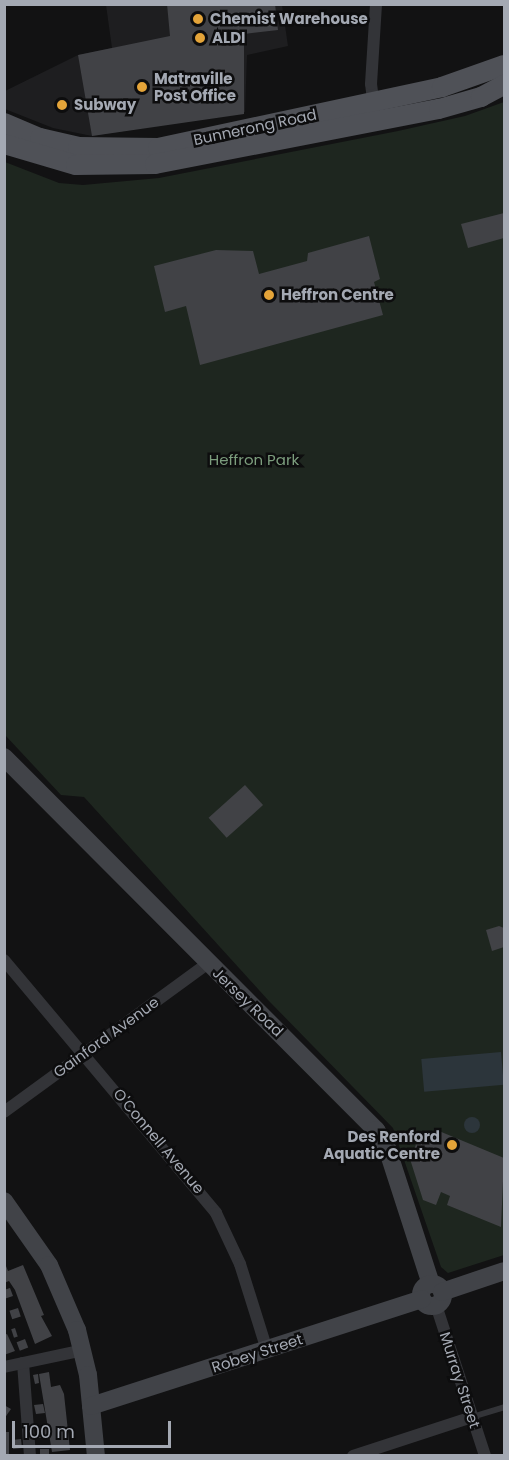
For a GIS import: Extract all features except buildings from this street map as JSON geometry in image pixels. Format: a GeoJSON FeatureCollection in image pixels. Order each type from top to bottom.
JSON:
{"type":"FeatureCollection","features":[{"type":"Feature","properties":{"kind":"main road","name":"Bunnerong Road"},"geometry":{"type":"LineString","coordinates":[[4,144],[76,165],[132,167],[375,112],[471,80],[504,65]]}},
{"type":"Feature","properties":{"kind":"main road","name":"Bunnerong Road"},"geometry":{"type":"LineString","coordinates":[[4,123],[107,150],[158,148],[375,112],[462,104],[504,85]]}},
{"type":"Feature","properties":{"kind":"street"},"geometry":{"type":"LineString","coordinates":[[375,112],[376,4]]}},
{"type":"Feature","properties":{"kind":"street","name":"Jersey Road"},"geometry":{"type":"LineString","coordinates":[[4,757],[382,1139],[433,1295]]}},
{"type":"Feature","properties":{"kind":"street","name":"O'Connell Avenue"},"geometry":{"type":"LineString","coordinates":[[4,960],[216,1213],[240,1264],[267,1350]]}},
{"type":"Feature","properties":{"kind":"street","name":"Gainford Avenue"},"geometry":{"type":"LineString","coordinates":[[4,1112],[208,963]]}},
{"type":"Feature","properties":{"kind":"street"},"geometry":{"type":"LineString","coordinates":[[4,1201],[49,1265],[83,1350],[96,1455]]}},
{"type":"Feature","properties":{"kind":"street","name":"Robey Street"},"geometry":{"type":"LineString","coordinates":[[91,1406],[504,1271]]}},
{"type":"Feature","properties":{"kind":"street","name":"Murray Street"},"geometry":{"type":"LineString","coordinates":[[433,1295],[485,1455]]}},
{"type":"Feature","properties":{"kind":"street"},"geometry":{"type":"LineString","coordinates":[[4,1367],[83,1350]]}},
{"type":"Feature","properties":{"kind":"street"},"geometry":{"type":"LineString","coordinates":[[23,1364],[30,1455]]}},
{"type":"Feature","properties":{"kind":"street"},"geometry":{"type":"LineString","coordinates":[[353,1455],[472,1417]]}},
{"type":"Feature","properties":{"kind":"lane"},"geometry":{"type":"LineString","coordinates":[[472,1417],[504,1407]]}},
{"type":"Feature","properties":{"kind":"shaded area"},"geometry":{"type":"Polygon","coordinates":[[[106,5],[282,5],[288,46],[247,55],[245,112],[92,136],[53,128],[5,109],[5,91],[78,55],[112,48],[106,5]]]}},
{"type":"Feature","properties":{"kind":"shaded area"},"geometry":{"type":"Polygon","coordinates":[[[501,1052],[504,1085],[424,1092],[421,1059],[501,1052]]]}},
{"type":"Feature","properties":{"kind":"shaded area"},"geometry":{"type":"Polygon","coordinates":[[[469,1117],[475,1117],[480,1125],[478,1131],[469,1133],[464,1128],[464,1122],[469,1117]]]}},
{"type":"Feature","properties":{"kind":"green space","name":"Heffron Park"},"geometry":{"type":"Polygon","coordinates":[[[504,102],[504,1255],[448,1273],[441,1267],[393,1128],[268,1000],[84,797],[61,795],[5,735],[5,162],[59,183],[83,185],[159,178],[398,131],[465,116],[504,102]]]}},
{"type":"Feature","properties":{"kind":"place","name":"Chemist Warehouse"},"geometry":{"type":"Point","coordinates":[198,19]}},
{"type":"Feature","properties":{"kind":"place","name":"ALDI"},"geometry":{"type":"Point","coordinates":[200,38]}},
{"type":"Feature","properties":{"kind":"place","name":"Matraville Post Office"},"geometry":{"type":"Point","coordinates":[142,87]}},
{"type":"Feature","properties":{"kind":"place","name":"Subway"},"geometry":{"type":"Point","coordinates":[62,105]}},
{"type":"Feature","properties":{"kind":"place","name":"Heffron Centre"},"geometry":{"type":"Point","coordinates":[269,295]}},
{"type":"Feature","properties":{"kind":"place","name":"Des Renford Aquatic Centre"},"geometry":{"type":"Point","coordinates":[452,1145]}}]}
